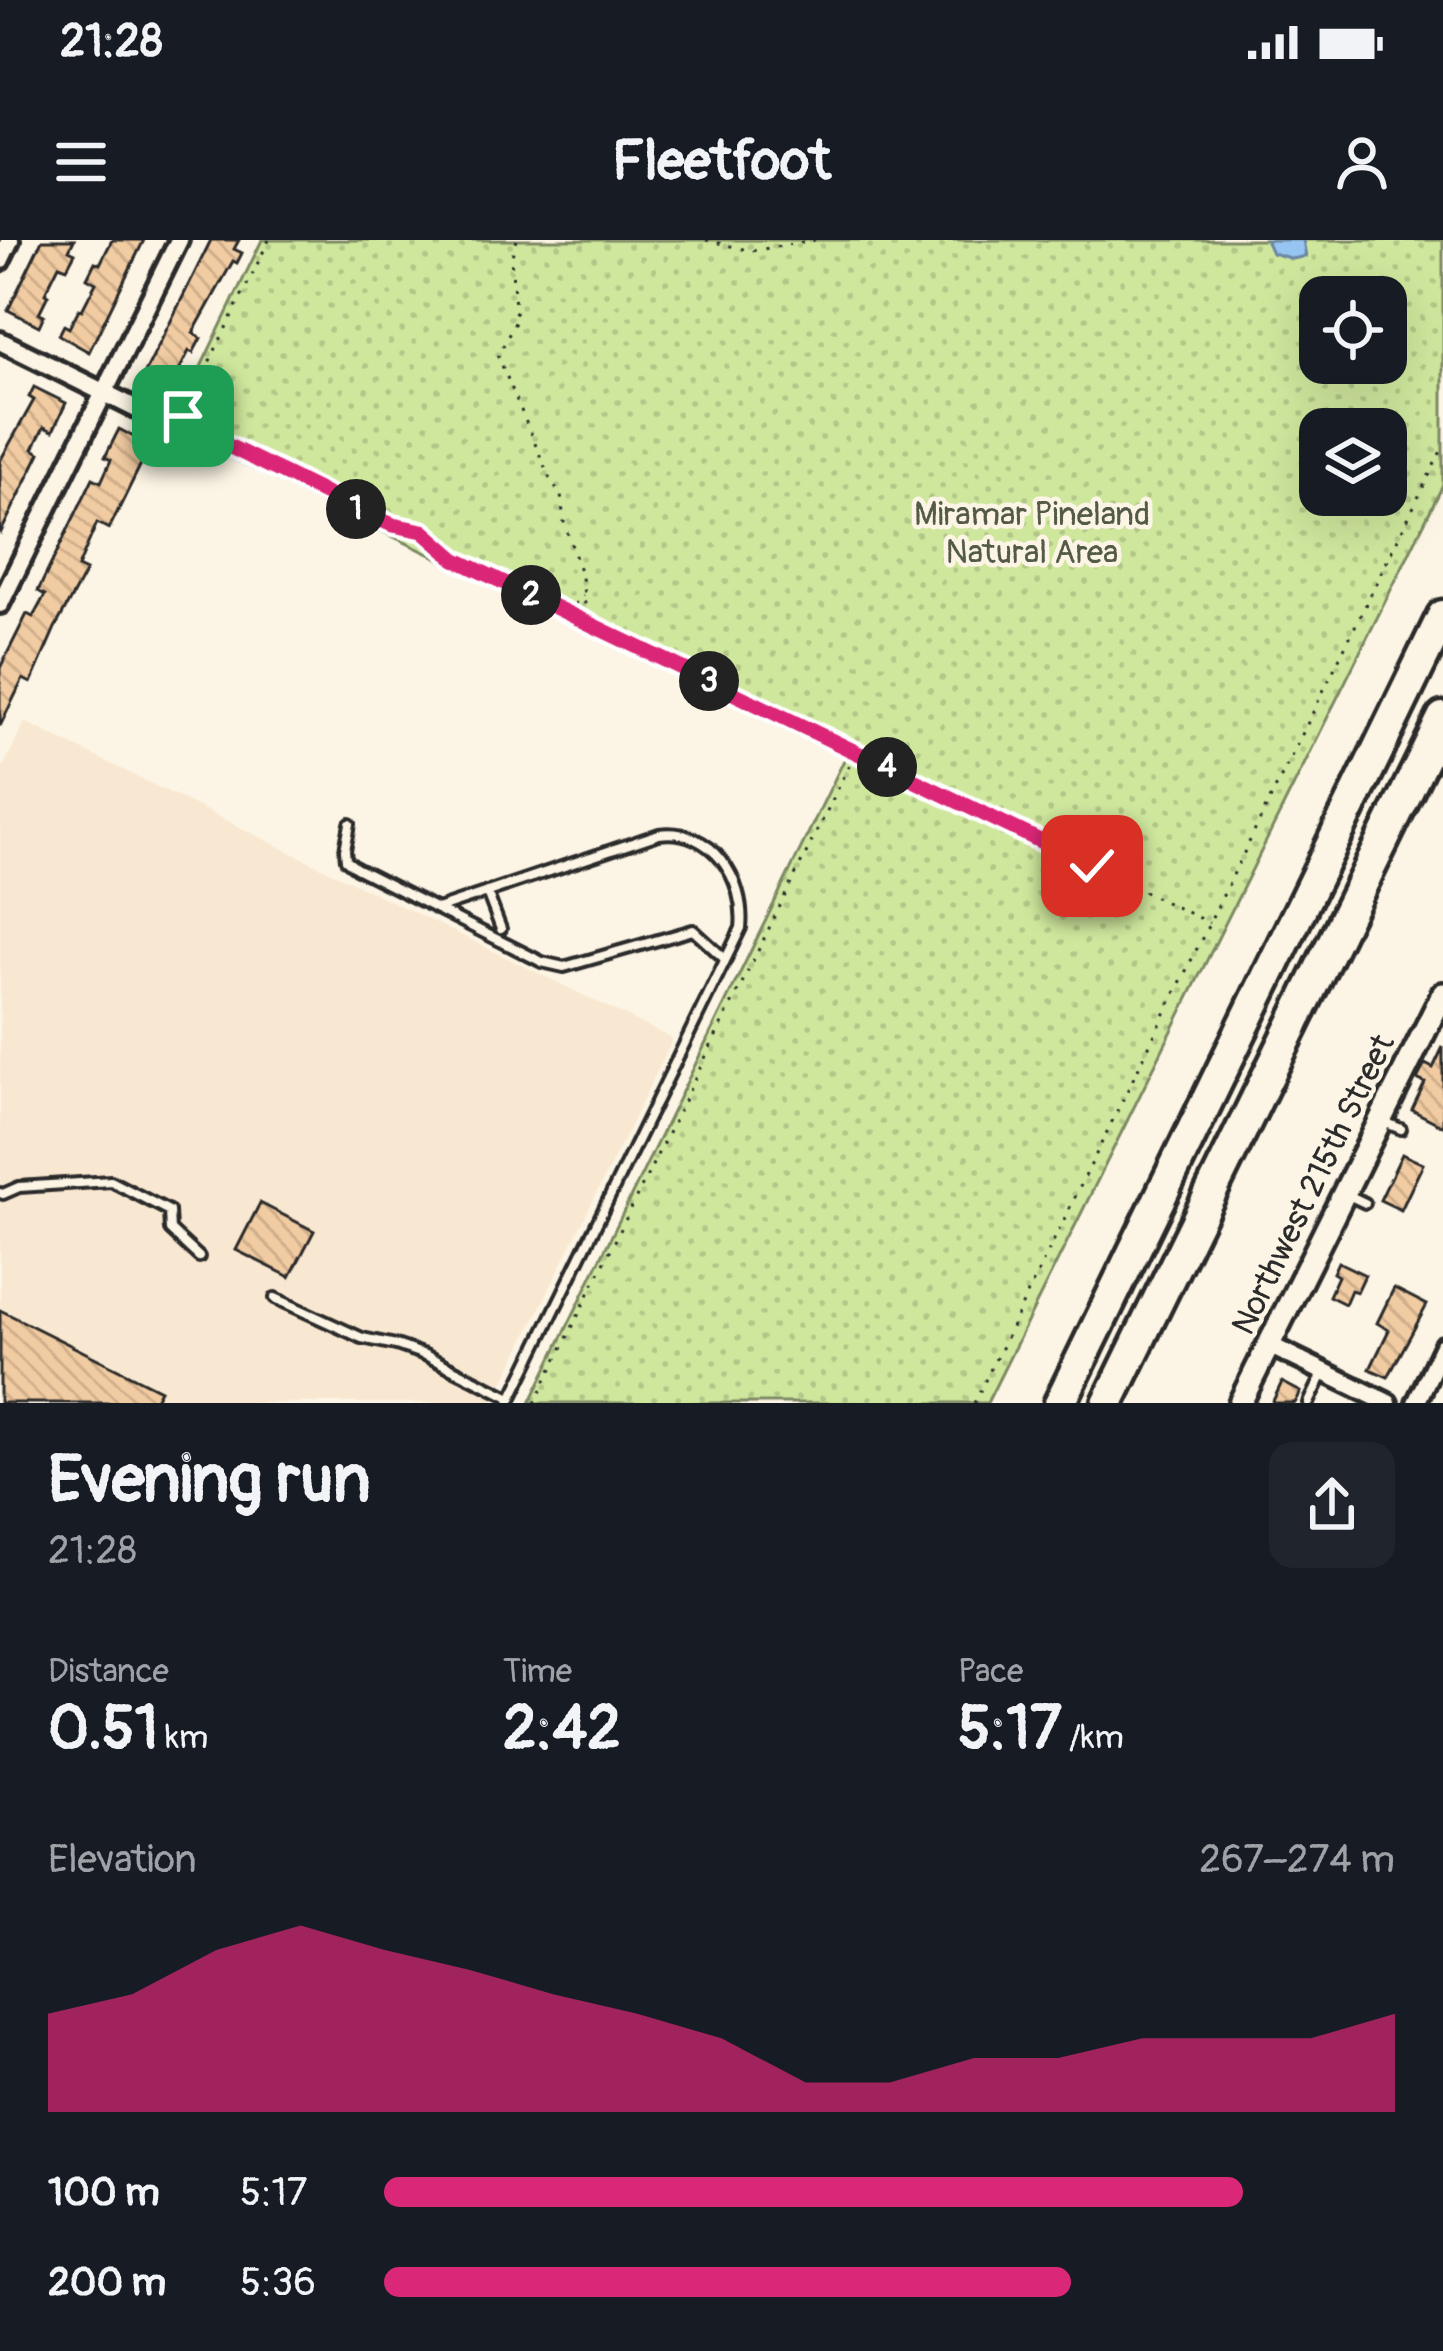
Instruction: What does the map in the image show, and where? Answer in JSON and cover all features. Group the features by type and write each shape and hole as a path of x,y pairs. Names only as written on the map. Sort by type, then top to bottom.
{"highway":[{"path":"1060,1403 1443,616"},
{"path":"1108,1403 1440,727"}],"street":[{"path":"0,261 10,240"},
{"path":"0,604 179,240"},
{"path":"0,340 167,424"},
{"name":"Northwest 215th Street","path":"1240,1403 1355,1198 1391,1125 1443,994"},
{"path":"1269,1346 1388,1403"},
{"path":"1416,1403 1433,1379 1443,1346"}],"lane":[{"path":"350,824 346,860 542,962 564,968 693,930 725,959"},
{"path":"274,1298 362,1338 425,1355 510,1400 741,928 743,909 733,877 717,852 691,835 675,832 437,909"},
{"path":"487,892 501,929"},
{"path":"0,1193 19,1186 111,1181 169,1211 170,1230 199,1257"},
{"path":"1309,1403 1324,1372"}],"path":[{"path":"269,240 183,416 190,427 369,515 423,531 455,559 1210,923"},
{"path":"518,240 511,258 516,320 498,356 561,495 583,595 596,627"},
{"path":"706,240 751,250 818,240"},
{"path":"974,1403 1443,447"},
{"path":"562,610 583,595"},
{"path":"535,1403 856,752"}],"shaded area":[{"path":"25,722 673,1039 493,1403 0,1403 0,773"}],"green space":[{"name":"Miramar Pineland Natural Area","path":"262,240 1443,240 1443,485 987,1403 530,1403 846,756 171,429"}],"water":[{"path":"1266,240 1303,240 1306,256 1293,259 1272,253"}],"building":[{"path":"42,240 74,240 69,250 75,253 67,268 59,265 45,293 39,326 8,310"},
{"path":"112,240 144,240 89,352 59,335 82,310 96,283 87,278"},
{"path":"211,240 239,240 234,249 242,253 193,333 201,338 175,379 180,382 175,391 144,375"},
{"path":"34,387 66,403 53,431 44,427 33,449 40,453 0,534 0,461 34,400 29,397"},
{"path":"119,429 143,442 137,455 144,458 109,529 97,523 78,567 86,571 31,683 23,679 0,726 0,668 27,614 33,617 45,595 38,591 93,478 101,482 111,460 105,457"},
{"path":"1443,1047 1443,1126 1412,1110 1425,1083 1417,1079 1425,1064 1433,1068"},
{"path":"1402,1154 1423,1164 1401,1210 1380,1200"},
{"path":"260,1203 314,1231 290,1277 236,1250"},
{"path":"1338,1262 1365,1275 1345,1304 1329,1296"},
{"path":"1394,1288 1427,1305 1388,1377 1370,1369 1389,1330 1377,1323"},
{"path":"0,1310 160,1390 153,1403 0,1403"},
{"path":"1282,1382 1301,1392 1295,1403 1272,1403"}],"route":[{"path":"183,416 190,427 369,515 423,531 455,559 1092,866"}]}
